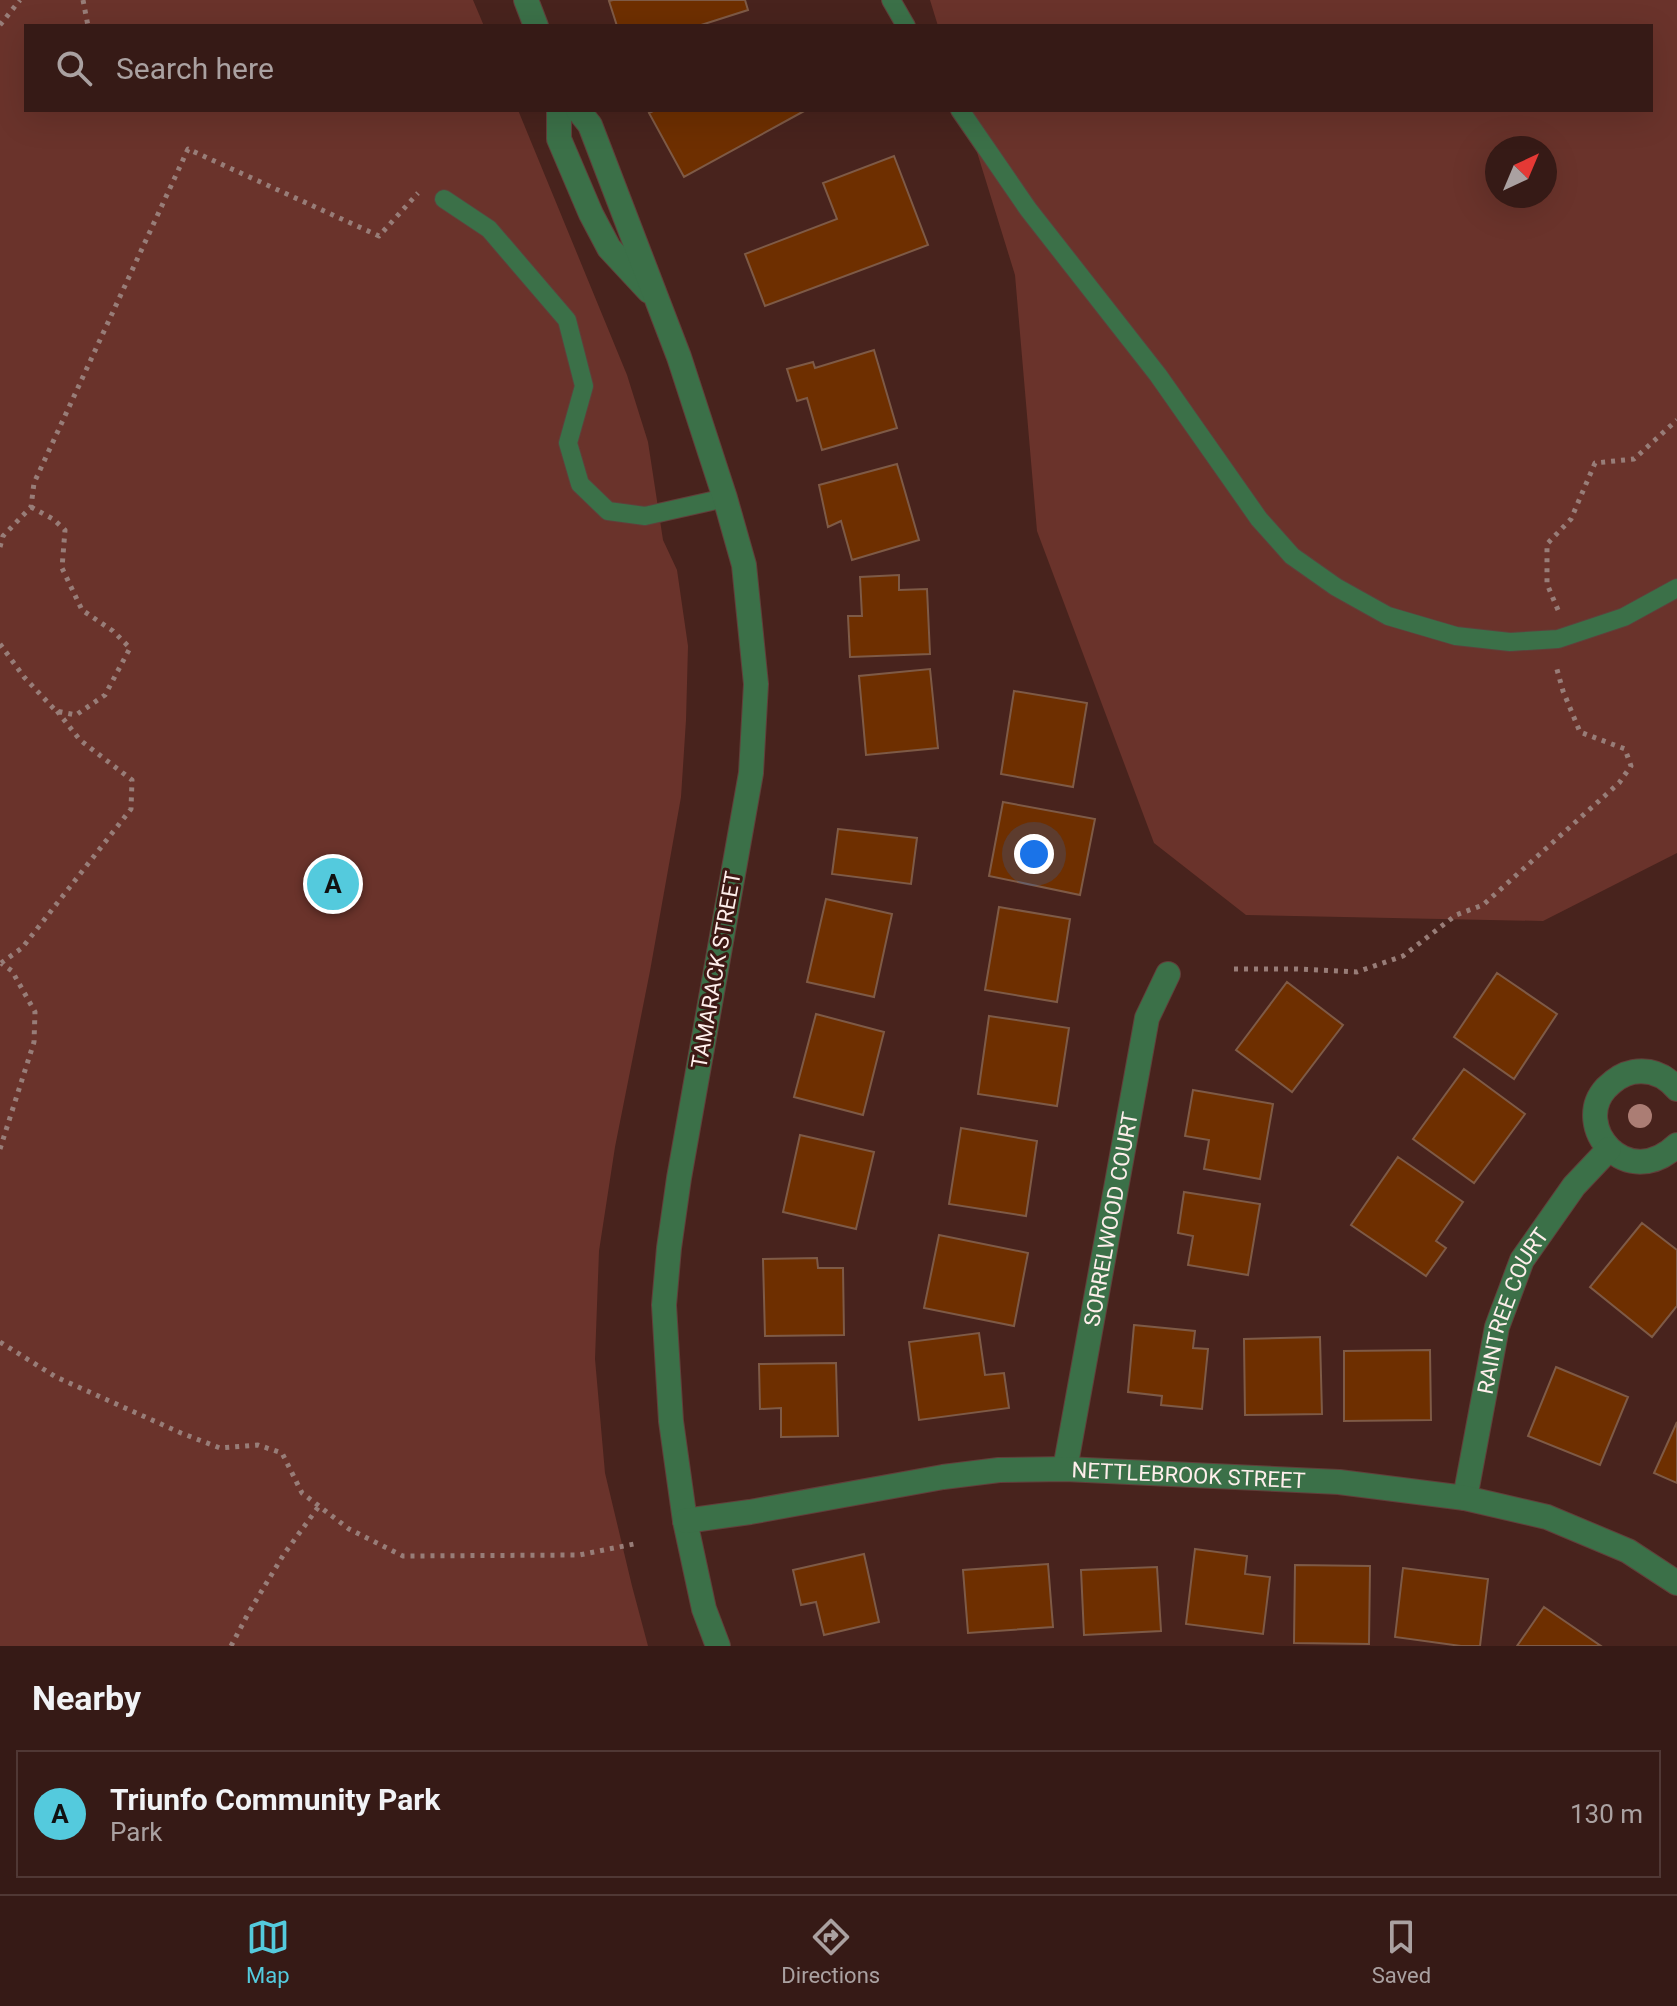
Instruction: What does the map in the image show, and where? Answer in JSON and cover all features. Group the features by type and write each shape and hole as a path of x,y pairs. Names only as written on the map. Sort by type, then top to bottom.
{"street":[{"path":"526,0 535,24"},
{"name":"TAMARACK STREET","path":"559,112 559,139 591,214 609,248 659,302"},
{"name":"TAMARACK STREET","path":"580,112 590,125 659,302 725,498 744,565 756,684 751,773 679,1178 664,1305 671,1421 685,1521 704,1609 718,1646"},
{"name":"SORRELWOOD COURT","path":"1065,1469 1147,1018 1168,974"},
{"path":"1677,1089 1656,1073 1627,1073 1613,1081 1603,1092 1597,1106 1596,1122 1600,1136 1609,1149 1621,1158 1651,1162 1665,1156 1677,1145"},
{"name":"RAINTREE COURT","path":"1465,1498 1497,1327 1522,1260 1574,1186 1609,1149"},
{"name":"NETTLEBROOK STREET","path":"685,1521 999,1470 1065,1469 1339,1482 1465,1498 1547,1517 1628,1551 1677,1583"}],"lane":[{"path":"891,0 905,24"},
{"path":"961,112 1028,209 1158,375 1259,519 1292,556 1336,587 1388,616 1456,636 1510,642 1558,639 1624,617 1677,588"},
{"path":"444,199 489,229 567,320 584,386 568,443 580,484 608,511 645,516 725,498"}],"path":[{"path":"0,25 20,0"},
{"path":"83,0 88,24"},
{"path":"0,547 3,536 31,507 34,483 188,149 379,236 422,189"},
{"path":"1234,969 1357,972 1403,956 1456,915 1483,905 1619,783 1631,766 1625,749 1580,732 1563,691 1554,658 1561,618 1547,584 1547,544 1571,519 1595,463 1634,459 1677,420"},
{"path":"31,507 65,530 62,568 82,610 113,631 130,648 105,695 76,715 56,711"},
{"path":"0,644 24,677 80,740 132,780 131,809 22,948 1,962 12,971 35,1012 34,1042 0,1149"},
{"path":"0,1342 56,1377 181,1433 220,1448 258,1445 282,1453 302,1493 349,1529 403,1556 579,1555 634,1544"},
{"path":"231,1646 284,1554 319,1506"}],"shaded area":[{"path":"0,0 473,0 483,24 24,24 24,112 519,112 627,375 648,442 663,540 677,570 688,646 681,797 615,1147 599,1251 595,1359 605,1473 648,1646 0,1646"},
{"path":"930,0 1677,0 1677,853 1543,921 1246,915 1154,843 1037,531 1015,275 965,112 1653,112 1653,24 937,24"}],"building":[{"path":"745,0 748,10 704,24 616,24 609,1"},
{"path":"651,112 802,112 684,177"},
{"path":"894,156 928,245 765,306 745,254 837,219 823,183"},
{"path":"874,350 897,428 822,450 807,398 797,401 787,369 813,362 815,368"},
{"path":"897,464 919,540 852,560 841,521 828,527 819,485"},
{"path":"899,575 899,590 927,589 930,654 850,657 848,616 862,616 860,577"},
{"path":"930,669 938,748 866,755 859,676"},
{"path":"1014,691 1087,703 1073,787 1001,774"},
{"path":"1003,802 1095,819 1080,895 989,876"},
{"path":"838,829 917,838 911,884 832,874"},
{"path":"826,899 892,914 874,997 807,982"},
{"path":"999,907 1070,919 1057,1002 985,990"},
{"path":"1497,973 1557,1014 1514,1079 1454,1037"},
{"path":"1287,982 1343,1025 1292,1092 1236,1050"},
{"path":"816,1014 884,1032 863,1115 794,1097"},
{"path":"989,1016 1069,1028 1057,1106 978,1094"},
{"path":"1464,1069 1525,1114 1474,1183 1413,1139"},
{"path":"1193,1090 1273,1104 1260,1179 1204,1169 1209,1140 1185,1136"},
{"path":"961,1128 1037,1141 1026,1216 949,1204"},
{"path":"800,1135 874,1152 856,1229 783,1212"},
{"path":"1398,1157 1463,1202 1436,1241 1446,1248 1426,1276 1351,1225"},
{"path":"1184,1192 1260,1204 1248,1275 1188,1265 1193,1236 1178,1233"},
{"path":"1642,1223 1677,1250 1677,1306 1652,1337 1590,1287"},
{"path":"939,1235 1028,1253 1014,1326 924,1308"},
{"path":"817,1258 818,1268 843,1268 844,1335 765,1336 763,1259"},
{"path":"1134,1325 1195,1331 1193,1348 1208,1349 1202,1409 1161,1405 1162,1396 1128,1392"},
{"path":"979,1333 985,1375 1004,1373 1009,1408 919,1420 909,1342"},
{"path":"1320,1337 1322,1414 1245,1415 1244,1339"},
{"path":"1430,1350 1431,1420 1344,1421 1344,1351"},
{"path":"836,1363 838,1436 781,1437 781,1408 760,1409 759,1364"},
{"path":"1556,1367 1628,1397 1600,1465 1528,1436"},
{"path":"1677,1422 1677,1483 1654,1473"},
{"path":"1195,1549 1247,1556 1245,1574 1270,1577 1263,1634 1186,1624"},
{"path":"864,1554 879,1622 824,1635 816,1602 801,1605 793,1570"},
{"path":"1048,1564 1053,1627 968,1633 963,1570"},
{"path":"1295,1565 1370,1566 1369,1644 1294,1643"},
{"path":"1157,1567 1161,1631 1084,1635 1081,1570"},
{"path":"1403,1568 1488,1579 1480,1646 1395,1637"},
{"path":"1544,1607 1601,1646 1517,1646"}],"place":[{"name":"Triunfo Community Park","path":"333,884"}]}
